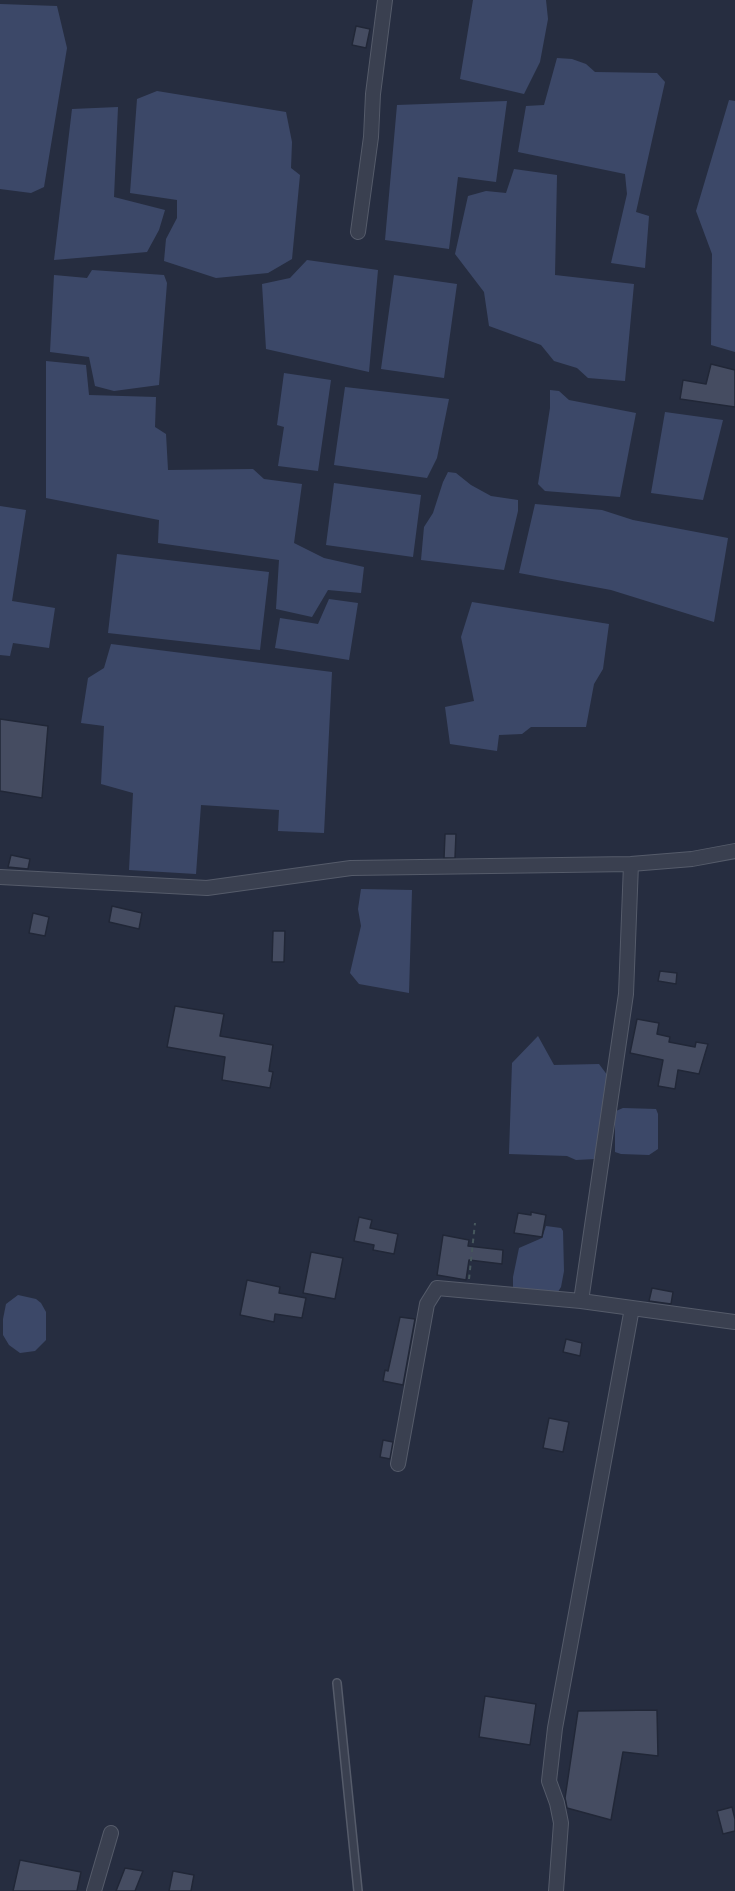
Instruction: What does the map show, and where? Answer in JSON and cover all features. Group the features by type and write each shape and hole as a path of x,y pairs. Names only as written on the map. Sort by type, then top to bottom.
{"street":[{"path":"358,232 385,0"},
{"path":"0,877 153,883 207,888 351,868 631,864 692,859 735,850"},
{"path":"581,1301 626,994 631,864"},
{"path":"398,1464 427,1304 437,1288 581,1301 735,1322"},
{"path":"556,1891 561,1823 549,1781 555,1728 632,1308"},
{"path":"94,1891 111,1833"}],"lane":[{"path":"337,1683 358,1891"}],"path":[{"path":"468,1290 475,1223"}],"water":[{"path":"473,0 546,0 548,19 540,62 524,94 460,79"},
{"path":"0,4 57,6 67,48 44,187 31,193 0,189"},
{"path":"557,58 572,59 586,64 595,72 657,73 665,82 636,212 649,216 645,268 611,263 627,194 625,174 518,152 526,106 544,105"},
{"path":"157,91 286,112 292,142 291,168 300,175 292,259 268,273 216,278 164,261 166,239 177,218 177,200 130,193 137,99"},
{"path":"729,100 735,101 735,352 711,345 712,254 696,211"},
{"path":"507,101 496,182 458,177 449,249 385,240 397,105"},
{"path":"118,107 114,197 165,210 159,230 147,252 54,260 72,109"},
{"path":"514,169 557,175 555,275 634,284 625,381 588,378 577,368 554,361 541,345 489,326 484,292 455,254 468,196 486,191 506,193"},
{"path":"307,260 378,270 369,372 266,349 262,284 290,278"},
{"path":"92,270 164,275 167,283 159,385 114,391 95,386 89,357 50,352 54,275 87,278"},
{"path":"394,275 457,284 444,378 381,369"},
{"path":"46,361 86,365 89,395 156,397 155,427 166,434 168,470 253,469 264,479 302,484 294,543 324,558 364,567 361,593 328,590 312,617 276,609 279,560 158,543 159,520 46,498"},
{"path":"284,373 331,380 318,471 278,466 284,427 277,425"},
{"path":"345,387 449,399 437,458 427,478 334,465"},
{"path":"550,390 559,391 569,400 636,413 620,497 545,491 538,484 550,408"},
{"path":"665,412 723,420 703,500 651,493"},
{"path":"448,472 456,473 491,496 518,500 518,511 504,570 421,560 424,527 433,513"},
{"path":"334,483 421,495 413,557 326,545"},
{"path":"535,504 602,510 633,520 728,538 714,622 611,590 519,573"},
{"path":"0,506 26,510 12,601 55,608 49,648 13,643 10,656 0,655"},
{"path":"117,554 269,572 260,650 108,633"},
{"path":"329,599 358,603 349,660 275,648 280,618 318,624"},
{"path":"472,602 609,624 603,669 594,684 586,727 531,727 522,734 499,735 497,751 450,744 445,707 474,701 461,637"},
{"path":"111,644 332,672 324,833 278,831 279,810 201,805 196,874 129,870 133,793 101,784 104,726 81,723 88,678 104,668"},
{"path":"361,889 412,890 409,993 359,984 350,973 361,926 358,909"},
{"path":"538,1036 554,1065 599,1064 608,1076 595,1159 576,1160 567,1156 509,1154 512,1063"},
{"path":"623,1108 656,1109 658,1149 649,1155 615,1152 615,1116 616,1111"},
{"path":"546,1226 561,1228 563,1231 564,1271 561,1287 556,1295 513,1290 513,1277 519,1248 542,1238"},
{"path":"18,1295 36,1299 46,1312 46,1340 35,1351 20,1353 9,1345 3,1335 6,1304"}],"building":[{"path":"356,26 370,29 366,48 352,45"},
{"path":"711,364 735,370 735,407 680,399 683,380 706,384"},
{"path":"0,719 48,726 42,798 0,791"},
{"path":"445,834 456,834 455,858 444,858"},
{"path":"11,855 30,859 28,869 8,867"},
{"path":"112,906 142,913 139,929 109,922"},
{"path":"33,913 49,917 45,936 29,933"},
{"path":"273,931 285,931 284,962 272,962"},
{"path":"660,971 677,973 676,984 658,981"},
{"path":"175,1006 224,1014 220,1036 273,1045 269,1071 273,1072 270,1088 222,1080 225,1057 167,1047"},
{"path":"637,1019 659,1023 657,1034 670,1037 669,1042 695,1047 696,1042 708,1044 699,1074 678,1070 675,1089 658,1086 663,1060 630,1053"},
{"path":"531,1212 546,1215 542,1237 514,1233 518,1213 531,1215"},
{"path":"359,1217 372,1220 370,1228 398,1234 394,1254 373,1250 374,1245 354,1241"},
{"path":"443,1235 469,1240 468,1246 503,1250 502,1264 469,1260 466,1280 437,1275"},
{"path":"311,1252 343,1258 335,1299 303,1293"},
{"path":"247,1280 280,1287 279,1293 306,1298 302,1318 275,1314 274,1322 240,1315"},
{"path":"652,1288 673,1292 671,1304 649,1301"},
{"path":"400,1317 415,1319 403,1385 383,1381 385,1370 388,1371"},
{"path":"566,1339 582,1343 580,1356 563,1352"},
{"path":"549,1418 569,1422 563,1452 543,1448"},
{"path":"383,1440 393,1442 390,1459 380,1457"},
{"path":"485,1696 536,1704 530,1745 479,1737"},
{"path":"657,1710 658,1756 623,1752 611,1820 567,1808 565,1798 578,1711"},
{"path":"732,1807 735,1831 723,1834 717,1811"},
{"path":"20,1860 81,1872 77,1891 13,1891"},
{"path":"125,1868 143,1871 135,1891 116,1891"},
{"path":"173,1871 194,1875 191,1891 169,1891"}]}
